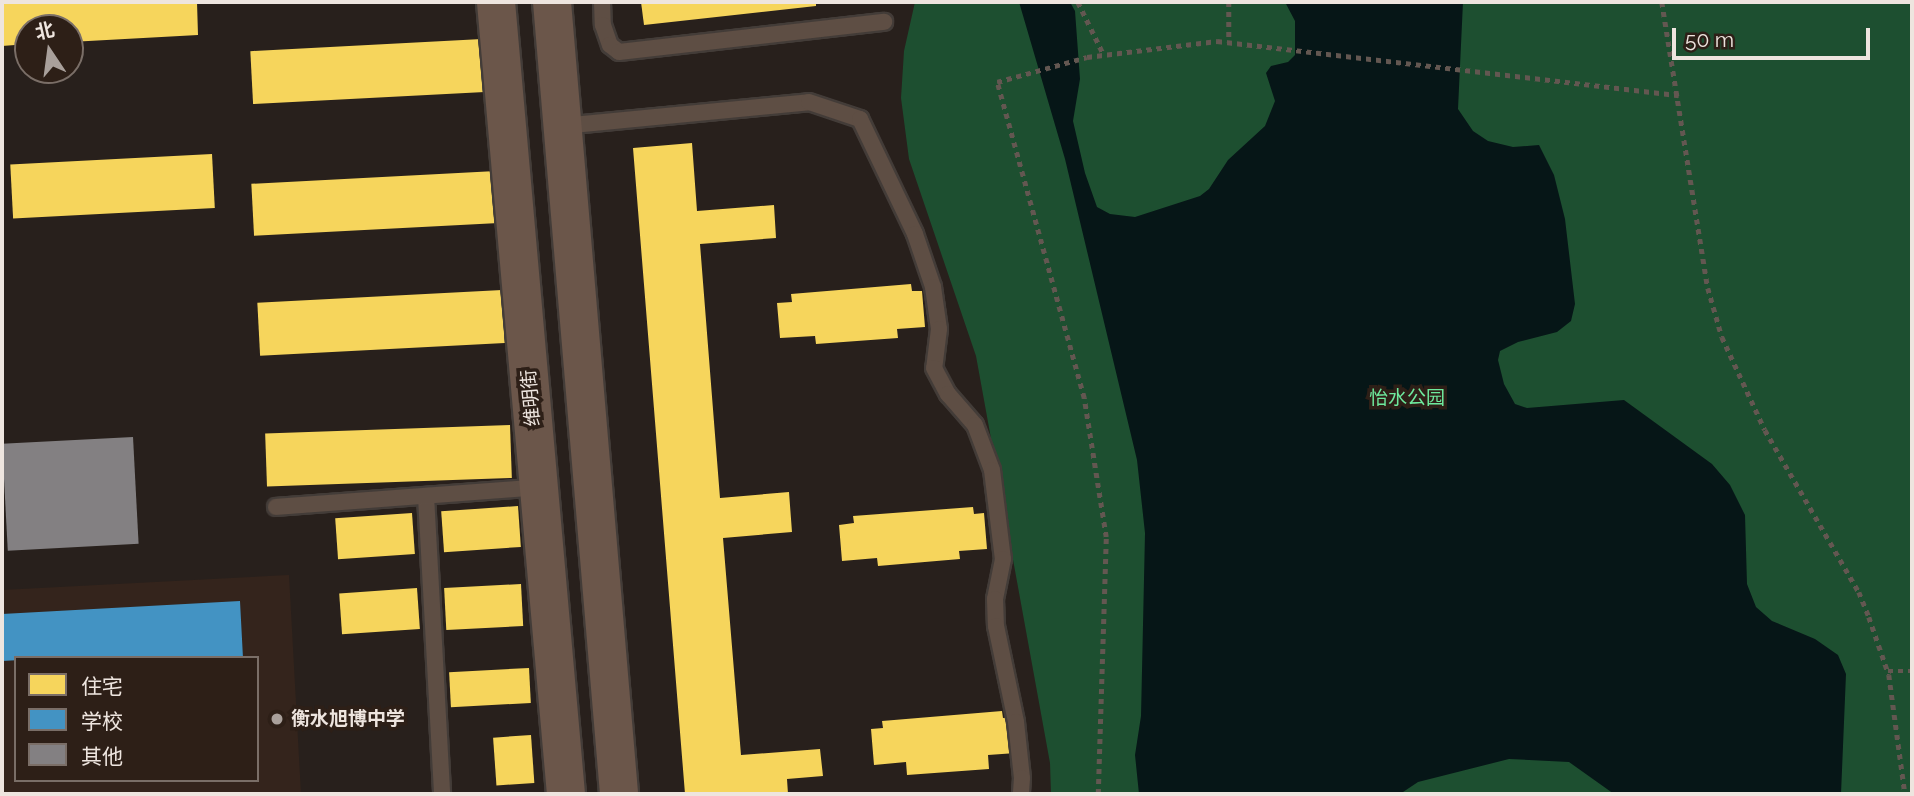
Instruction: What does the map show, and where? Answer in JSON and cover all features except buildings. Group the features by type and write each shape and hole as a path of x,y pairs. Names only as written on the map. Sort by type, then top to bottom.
{"street":[{"name":"维明街","path":"496,2 566,794"},
{"path":"552,2 619,794"}],"lane":[{"path":"602,2 603,25 610,46 619,52 884,22"},
{"path":"562,126 809,102 860,119 915,234 933,287 939,329 933,368 948,394 975,425 992,470 1003,559 995,600 996,626 1016,722 1022,778 1021,794"},
{"path":"276,507 539,487"},
{"path":"426,496 442,794"}],"path":[{"path":"1078,2 1104,55"},
{"path":"1229,2 1229,42"},
{"path":"1662,2 1709,288 1722,337 1765,430 1859,592 1888,671 1906,794"},
{"path":"1098,794 1106,537 1084,398 997,82 1087,57 1161,46 1237,42 1679,95"},
{"path":"1888,671 1912,671"}],"shaded area":[{"path":"1019,2 1070,2 1075,11 1080,79 1073,121 1085,173 1097,207 1110,214 1135,217 1200,196 1209,189 1228,160 1265,126 1275,101 1266,73 1271,66 1288,62 1295,55 1295,21 1285,2 1463,2 1458,109 1473,131 1488,141 1513,147 1539,145 1554,175 1565,219 1575,304 1571,321 1557,332 1518,342 1500,351 1498,360 1504,384 1515,404 1527,408 1624,400 1712,464 1730,485 1745,515 1747,584 1756,607 1772,621 1815,639 1838,655 1846,674 1841,794 1614,794 1569,762 1509,759 1418,782 1400,794 1139,794 1135,755 1141,716 1145,533 1137,460 1065,159"},
{"name":"衡水旭博中学","path":"289,575 301,794 2,794 2,590"}],"green space":[{"name":"怡水公园","path":"915,2 1912,2 1912,794 1051,794 1050,763 976,356 909,159 901,98 904,51"}],"place":[{"name":"衡水旭博中学","path":"277,719"}]}
